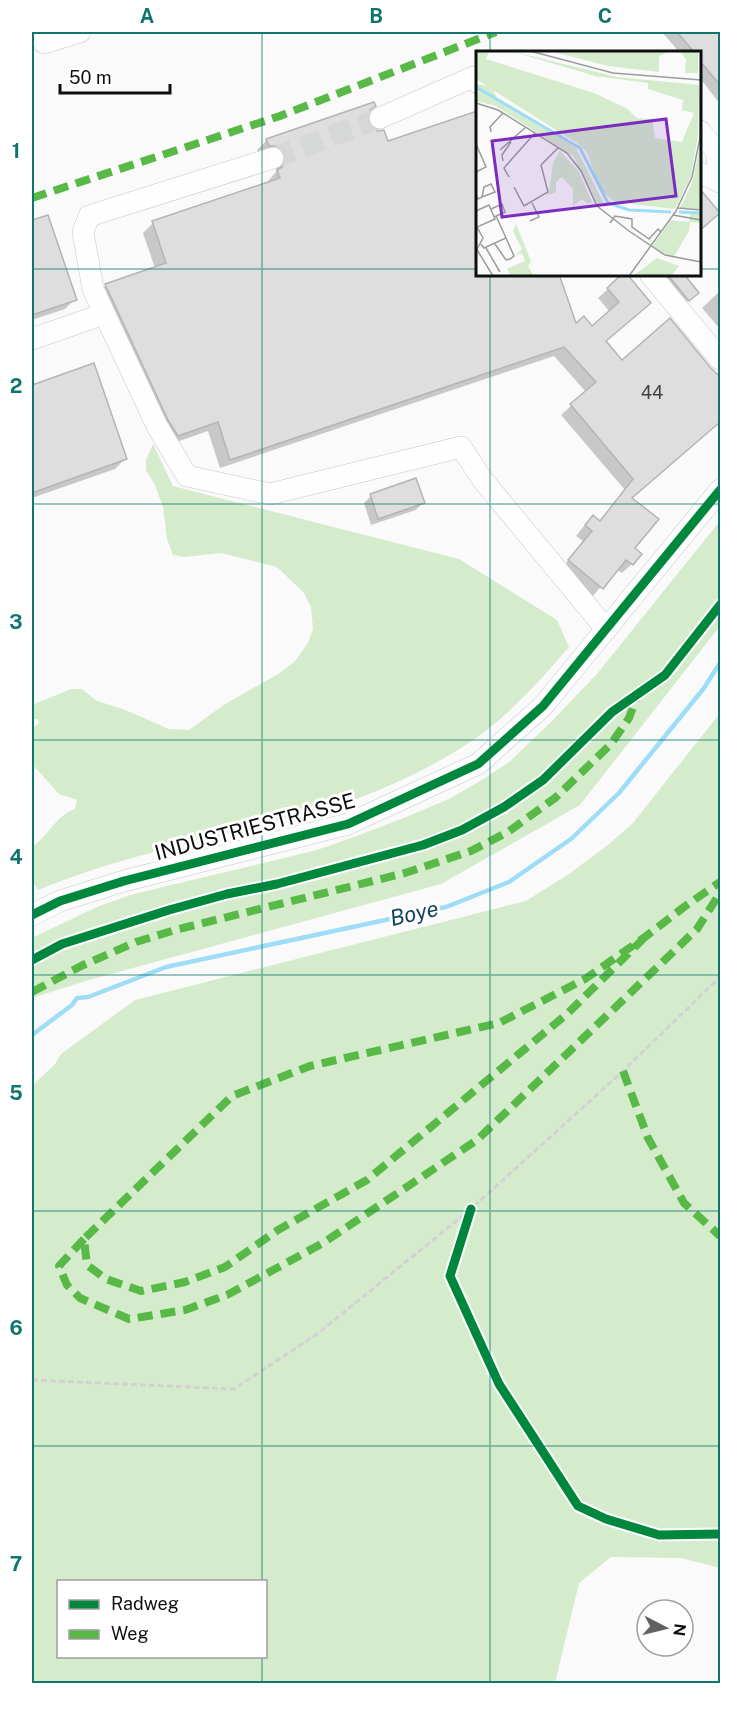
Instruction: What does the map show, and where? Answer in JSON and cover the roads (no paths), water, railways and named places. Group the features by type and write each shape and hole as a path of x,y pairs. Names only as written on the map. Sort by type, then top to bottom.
{"street":[{"path":"41,32 44,43 80,32"},
{"path":"380,118 473,77 476,82"},
{"path":"701,133 716,151 720,182"},
{"path":"273,158 89,216 83,232 93,289 157,426 187,476 270,495 461,447 482,479 606,629"},
{"path":"701,174 720,182"},
{"path":"652,276 720,358"},
{"path":"32,339 104,314"},
{"name":"INDUSTRIESTRASSE","path":"32,915 60,901 124,881 348,824 478,764 543,706 720,490"}],"waterway":[{"name":"Boye","path":"32,1035 72,1005 77,998 88,997 166,967 446,907 509,882 571,839 619,793 704,688 720,663"}],"tunnel":[{"path":"273,158 380,118"}]}
